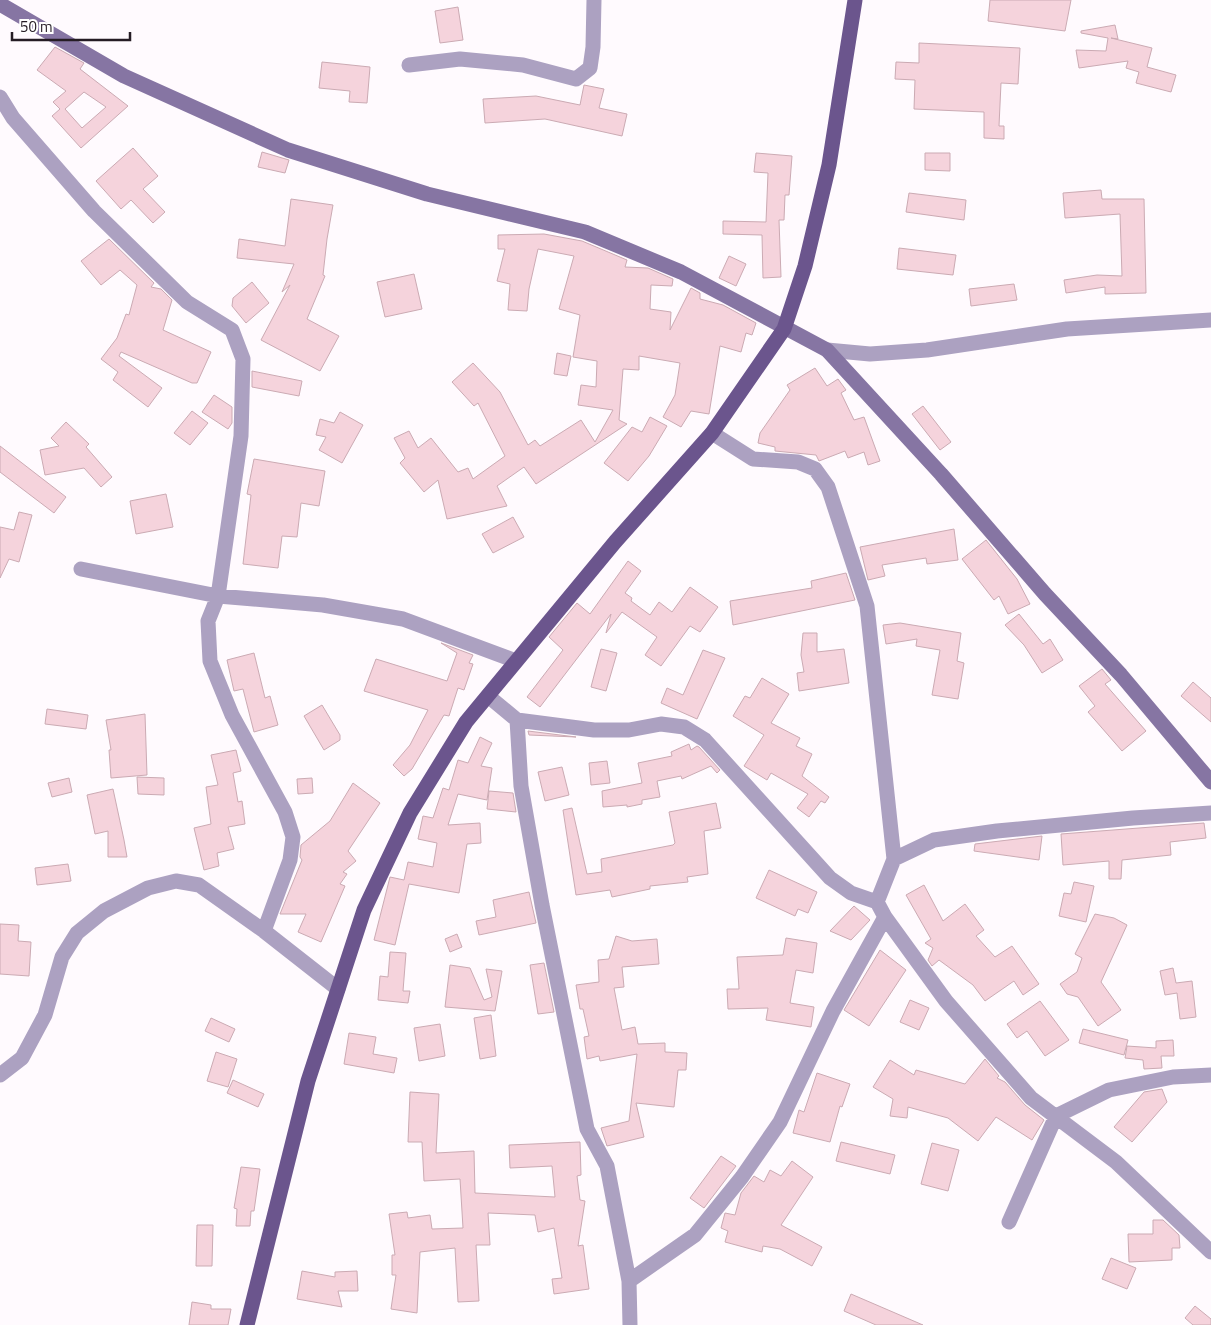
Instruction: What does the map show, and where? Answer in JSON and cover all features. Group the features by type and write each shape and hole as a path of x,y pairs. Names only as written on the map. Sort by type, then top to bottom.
{"main road":[{"path":"247,1325 308,1081 364,910 410,812 466,722 615,542 712,433 784,329 805,266 830,166 855,0"}],"street":[{"path":"409,65 460,59 523,65 576,78 590,68 594,47 594,0"},
{"path":"0,4 124,76 288,150 427,194 585,232 681,272 784,329 827,350 870,354 927,350 1067,330 1211,320"},
{"path":"0,97 13,118 94,211 187,302 232,330 243,360 241,436 218,596 208,622 210,661 232,715 284,812 293,837 290,860 264,931"},
{"path":"827,350 941,474 1045,594 1121,675 1211,782"},
{"path":"712,433 753,459 798,462 816,469 828,487 866,606 894,859 878,902 885,917 946,1001 1031,1098 1116,1162 1211,1252"},
{"path":"80,569 218,596 323,605 403,620 516,661"},
{"path":"488,696 518,720 594,730 629,730 661,724 684,727 705,740 830,878 851,893 878,902"},
{"path":"518,720 521,786 542,904 587,1129 607,1166 629,1281 630,1325"},
{"path":"894,859 934,840 997,831 1133,818 1211,813"},
{"path":"0,1075 22,1058 45,1015 62,957 77,933 104,911 148,888 176,881 199,885 264,931 338,989"},
{"path":"629,1281 695,1235 764,1145 780,1122 833,1011 885,917"},
{"path":"1008,1222 1056,1116 1109,1090 1173,1077 1211,1075"}],"building":[{"path":"990,0 1071,0 1065,31 988,21"},
{"path":"458,7 463,40 440,43 435,11"},
{"path":"1115,25 1118,39 1111,38 1152,48 1147,67 1176,75 1171,92 1136,83 1139,72 1126,68 1128,61 1079,68 1076,50 1106,51 1108,38 1081,33 1081,31"},
{"path":"919,43 1020,48 1018,84 1001,83 999,126 1004,126 1004,139 984,138 984,112 914,109 915,80 895,79 896,62 919,63"},
{"path":"55,47 84,63 80,69 128,106 81,148 52,116 60,109 53,102 66,91 37,70","holes":["84,92 106,107 82,128 65,109"]},
{"path":"322,62 370,67 367,103 349,102 350,91 319,88"},
{"path":"584,85 604,89 599,108 627,114 622,136 545,119 485,123 483,99 536,96 580,105"},
{"path":"133,148 158,176 143,189 165,212 153,223 131,200 121,209 96,181"},
{"path":"262,152 289,160 285,173 258,167"},
{"path":"756,153 792,156 789,195 785,195 784,220 779,220 781,277 763,278 762,235 723,234 723,221 766,222 768,173 754,172"},
{"path":"925,153 950,153 950,171 925,170"},
{"path":"1101,190 1102,199 1144,199 1146,293 1105,294 1105,287 1066,293 1064,280 1097,275 1122,276 1120,214 1065,218 1063,193"},
{"path":"909,193 966,200 964,220 906,212"},
{"path":"291,199 333,205 327,239 323,275 325,276 307,319 339,336 320,371 261,340 290,285 282,292 294,264 237,258 239,239 285,246"},
{"path":"544,234 582,241 627,260 625,267 648,268 673,279 672,286 651,285 650,309 671,312 670,330 691,288 700,293 700,299 723,305 756,323 752,335 746,333 741,352 720,346 709,414 691,411 681,427 663,417 675,395 680,363 639,356 639,370 623,369 619,420 627,424 536,484 524,467 497,486 507,506 447,519 438,480 424,492 400,463 405,458 394,438 409,431 418,448 431,438 458,472 468,468 473,479 505,456 478,403 474,406 452,382 473,363 500,392 528,445 535,440 540,446 581,420 595,442 613,410 578,405 581,385 596,387 597,361 573,357 580,315 559,309 574,256 538,249 529,289 527,311 508,310 510,284 497,281 505,249 498,249 498,235"},
{"path":"109,239 154,283 151,287 161,289 172,300 163,330 211,352 197,383 192,383 121,352 119,356 162,388 148,407 113,380 118,372 101,359 117,338 126,314 129,315 137,285 120,270 101,285 81,261"},
{"path":"899,248 956,255 953,275 897,269"},
{"path":"729,256 746,264 736,286 719,278"},
{"path":"414,274 422,309 385,317 377,282"},
{"path":"252,282 269,303 246,323 232,306 233,298"},
{"path":"1014,284 1017,300 971,306 969,289"},
{"path":"557,353 571,356 567,376 554,374"},
{"path":"815,368 827,386 838,379 846,390 841,393 854,420 864,417 880,461 868,465 864,452 848,458 845,451 819,461 816,455 775,451 775,447 758,443 760,433 790,390 787,385"},
{"path":"252,371 302,381 299,396 252,387"},
{"path":"214,395 232,407 232,423 228,429 202,412"},
{"path":"923,406 951,442 940,450 912,414"},
{"path":"192,411 208,423 190,445 174,433"},
{"path":"340,412 363,425 342,463 319,450 326,437 316,435 320,419 334,423"},
{"path":"650,417 667,426 649,456 628,481 604,463 632,427 642,432"},
{"path":"66,422 89,444 86,447 112,477 101,487 84,468 45,475 40,450 59,446 51,438"},
{"path":"0,446 66,497 54,513 0,472"},
{"path":"254,459 325,471 319,506 301,503 297,537 282,536 278,568 243,564 251,495 247,494"},
{"path":"166,494 173,527 136,534 130,501"},
{"path":"19,512 32,515 19,562 9,559 0,578 0,527 14,530"},
{"path":"513,517 524,537 493,553 482,534"},
{"path":"954,529 958,560 927,564 926,558 882,565 885,576 868,580 860,547"},
{"path":"986,540 1017,579 1030,604 1008,614 999,596 994,600 962,559"},
{"path":"628,561 641,571 625,593 632,598 631,601 650,615 659,602 672,612 690,587 718,607 700,632 690,626 661,666 645,655 657,637 622,612 606,633 611,614 540,707 527,697 563,650 549,637 577,603 590,614"},
{"path":"846,573 855,600 733,625 730,601 812,588 811,581"},
{"path":"1019,614 1043,644 1050,639 1063,660 1042,673 1024,645 1005,625"},
{"path":"900,623 961,633 957,661 964,663 958,699 932,695 940,650 916,646 917,639 886,644 883,625"},
{"path":"803,633 817,633 817,652 844,649 849,683 799,691 797,673 804,672 801,655"},
{"path":"441,643 473,655 469,663 473,664 464,690 458,688 449,716 444,715 412,769 404,776 393,765 410,745 428,710 364,691 376,659 447,681 457,653"},
{"path":"601,649 617,653 606,691 591,687"},
{"path":"703,650 725,658 697,719 661,703 667,688 683,695"},
{"path":"254,653 265,698 270,696 278,725 254,732 243,689 234,691 227,660"},
{"path":"1102,669 1111,680 1105,684 1146,731 1122,751 1088,712 1095,706 1079,686"},
{"path":"762,678 789,694 771,723 800,738 796,746 812,754 802,776 829,797 825,803 821,801 809,817 797,808 808,794 771,773 767,780 744,766 764,735 733,716 745,696 750,698"},
{"path":"1193,682 1211,698 1211,722 1181,696"},
{"path":"322,705 340,735 340,740 324,750 304,716"},
{"path":"47,709 88,715 86,729 45,724"},
{"path":"145,714 147,775 111,778 109,750 111,750 106,720"},
{"path":"528,731 576,737 529,735"},
{"path":"480,737 492,743 481,766 492,768 487,800 458,794 448,825 480,823 481,843 467,844 459,893 409,884 395,945 374,940 390,877 404,880 408,862 433,867 437,843 418,839 423,816 433,818 443,788 449,790 458,760 468,763"},
{"path":"689,744 691,750 697,746 699,747 720,770 717,773 711,766 682,779 681,776 657,781 660,797 642,800 642,804 627,807 627,805 603,807 602,791 642,783 638,763 672,756 671,752"},
{"path":"236,750 241,771 233,773 238,802 242,801 245,824 228,827 234,849 217,853 219,866 204,870 194,828 211,824 206,787 218,785 211,755"},
{"path":"607,761 610,783 591,785 589,763"},
{"path":"562,767 569,795 545,801 538,772"},
{"path":"137,777 164,778 164,795 138,794"},
{"path":"69,778 72,792 52,797 48,783"},
{"path":"312,778 313,793 298,794 297,779"},
{"path":"353,783 380,803 348,851 356,861 343,872 347,874 340,884 345,886 321,942 298,932 306,914 280,914 302,860 300,857 301,845 330,821"},
{"path":"113,789 127,857 108,857 108,831 95,834 87,795"},
{"path":"489,791 513,793 516,812 487,809"},
{"path":"716,803 721,828 704,831 708,874 687,877 688,882 650,886 650,889 612,897 610,890 576,895 563,810 572,808 587,874 602,872 601,859 673,845 675,843 669,812"},
{"path":"1204,823 1206,838 1170,842 1171,855 1122,860 1121,879 1109,879 1109,861 1063,865 1061,834"},
{"path":"1042,836 1039,860 974,851 975,844"},
{"path":"68,864 71,881 37,885 35,868"},
{"path":"769,870 817,892 808,913 798,909 795,916 756,898"},
{"path":"1074,882 1094,886 1086,922 1059,916 1064,893 1071,894"},
{"path":"924,885 943,921 965,904 984,930 976,936 995,957 1012,946 1039,984 1023,995 1014,981 985,1001 973,985 939,960 932,966 928,960 933,948 925,943 931,939 906,895"},
{"path":"529,892 536,923 479,935 476,921 496,917 493,900"},
{"path":"854,906 870,920 851,940 830,931"},
{"path":"1095,914 1114,918 1127,925 1101,982 1121,1010 1098,1026 1078,997 1067,994 1060,984 1077,972 1082,958 1075,954"},
{"path":"0,924 19,925 18,941 31,942 29,976 0,974"},
{"path":"457,934 462,947 450,952 445,939"},
{"path":"616,936 632,941 657,939 659,964 622,967 624,987 614,988 622,1030 635,1027 638,1044 665,1043 665,1052 687,1053 686,1070 678,1070 674,1107 636,1103 644,1137 607,1146 601,1128 629,1121 637,1054 600,1061 599,1056 587,1059 584,1037 589,1036 583,1009 580,1009 576,985 599,982 598,960 609,959"},
{"path":"786,938 817,943 813,973 796,970 790,1003 814,1007 811,1027 766,1020 768,1008 728,1009 727,989 739,989 737,957 783,955"},
{"path":"880,950 906,970 869,1026 844,1010"},
{"path":"390,952 406,953 403,991 410,991 408,1003 378,1000 380,976 388,977"},
{"path":"544,963 554,1012 538,1014 530,965"},
{"path":"450,965 470,968 484,1000 492,997 486,969 502,971 495,1011 445,1007"},
{"path":"1173,968 1176,983 1192,981 1196,1017 1180,1019 1177,993 1165,995 1160,971"},
{"path":"910,1000 929,1008 919,1030 900,1022"},
{"path":"1040,1001 1069,1040 1045,1056 1027,1031 1017,1038 1007,1024"},
{"path":"491,1015 496,1056 480,1059 474,1018"},
{"path":"211,1018 235,1029 229,1042 205,1031"},
{"path":"440,1024 445,1056 419,1061 414,1028"},
{"path":"1083,1029 1128,1040 1124,1055 1079,1043"},
{"path":"349,1033 376,1037 373,1054 397,1058 394,1073 344,1064"},
{"path":"1173,1040 1174,1056 1161,1056 1162,1068 1144,1069 1143,1060 1125,1058 1127,1046 1156,1048 1156,1041"},
{"path":"216,1052 237,1059 228,1087 207,1081"},
{"path":"985,1059 999,1076 997,1078 1005,1082 1025,1105 1044,1120 1032,1140 996,1117 978,1141 948,1118 908,1107 907,1118 890,1116 893,1099 873,1087 890,1060 914,1075 916,1070 965,1084"},
{"path":"817,1073 850,1084 842,1107 840,1106 830,1142 793,1133 799,1110 804,1112"},
{"path":"233,1080 264,1094 258,1107 227,1093"},
{"path":"1162,1089 1167,1102 1132,1142 1114,1127 1144,1092"},
{"path":"410,1092 439,1094 436,1153 474,1151 475,1193 555,1197 552,1166 510,1168 509,1145 580,1142 581,1175 577,1176 580,1200 585,1201 578,1246 583,1245 589,1289 554,1294 552,1279 562,1278 554,1228 538,1232 535,1215 488,1213 490,1245 476,1245 479,1301 458,1302 455,1248 420,1252 417,1313 391,1309 396,1275 392,1275 392,1255 395,1255 389,1214 407,1212 408,1218 430,1215 432,1229 463,1228 460,1179 424,1181 422,1142 408,1142"},
{"path":"841,1142 895,1155 890,1174 836,1161"},
{"path":"932,1143 959,1150 948,1191 921,1184"},
{"path":"721,1156 736,1166 704,1208 690,1198"},
{"path":"792,1161 813,1177 781,1225 822,1247 812,1266 780,1249 763,1246 762,1252 725,1242 728,1231 721,1228 725,1213 735,1215 741,1193 754,1176 764,1182 770,1170 781,1176"},
{"path":"241,1167 260,1169 254,1211 251,1211 250,1226 236,1226 237,1209 234,1208"},
{"path":"1153,1220 1163,1220 1179,1235 1180,1248 1172,1248 1172,1260 1129,1262 1128,1234 1153,1234"},
{"path":"197,1225 213,1225 212,1266 196,1266"},
{"path":"1111,1258 1136,1268 1127,1289 1102,1279"},
{"path":"302,1271 335,1277 335,1272 357,1271 358,1291 338,1291 342,1307 297,1299"},
{"path":"851,1294 923,1325 876,1325 844,1311"},
{"path":"192,1302 211,1305 211,1309 231,1309 228,1325 189,1325"},
{"path":"1195,1306 1211,1319 1211,1325 1193,1325 1185,1318"}]}
